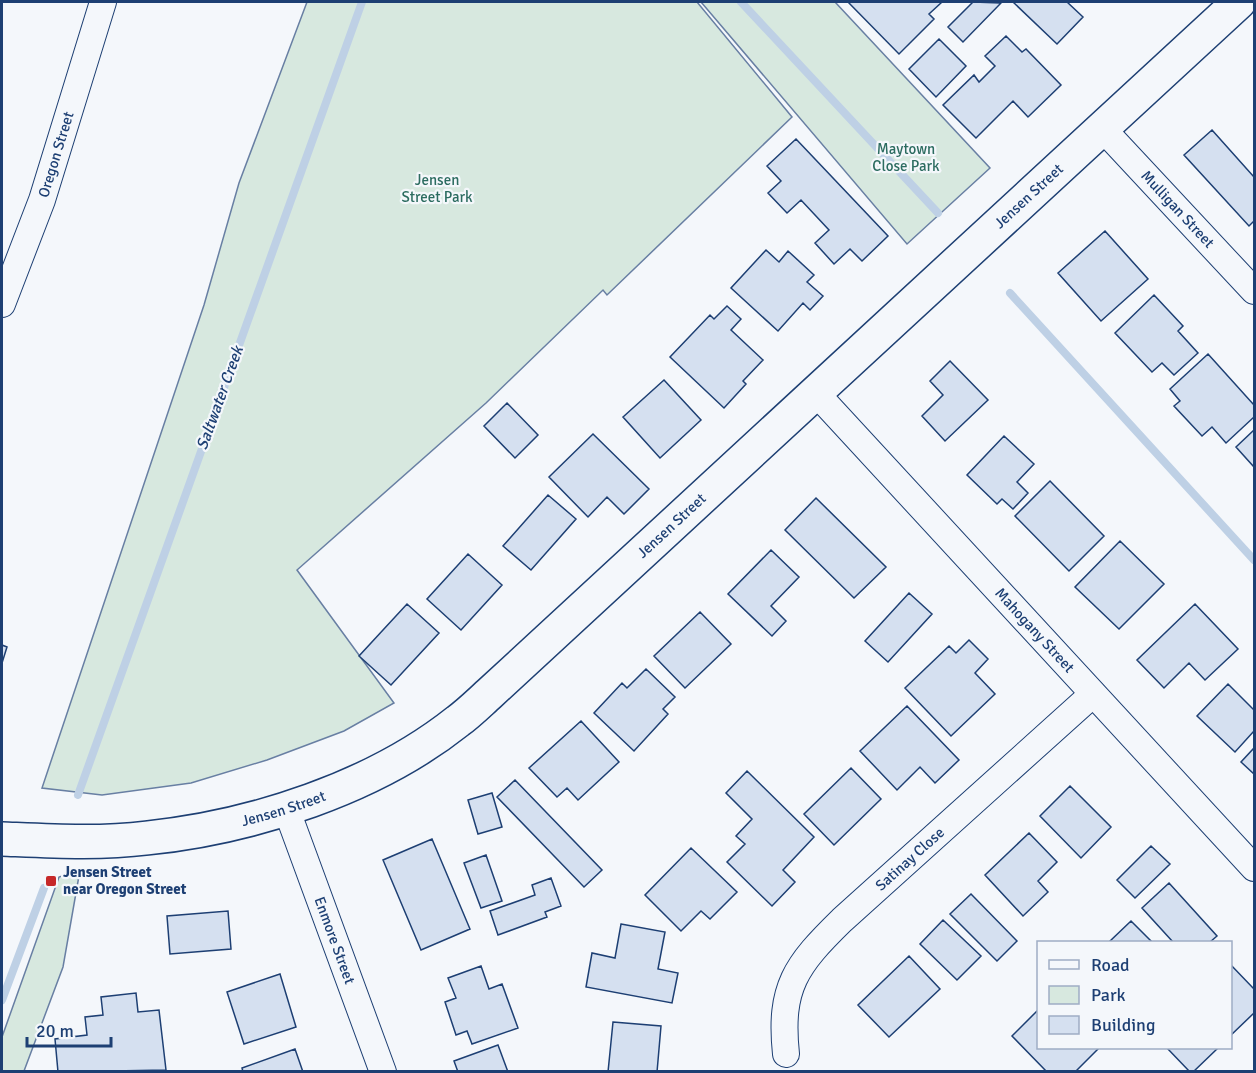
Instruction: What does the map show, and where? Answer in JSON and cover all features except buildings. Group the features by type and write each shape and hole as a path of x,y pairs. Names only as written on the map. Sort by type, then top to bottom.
{"street":[{"name":"Oregon Street","path":"2,304 42,200 103,2"},
{"name":"Jensen Street","path":"2,839 73,841 146,838 244,822 344,787 391,765 458,721 1239,2"},
{"name":"Mulligan Street","path":"1102,128 1254,291"},
{"name":"Mahogany Street","path":"815,392 1254,868"},
{"name":"Satinay Close","path":"786,1054 783,1024 792,978 813,949 842,920 1093,694"},
{"name":"Enmore Street","path":"286,808 383,1071"}],"green space":[{"name":"Jensen Street Park","path":"307,2 697,2 792,117 607,295 603,290 486,403 297,570 394,703 344,731 267,760 191,783 102,795 42,788 204,305 239,183"},
{"name":"Maytown Close Park","path":"701,2 835,2 990,168 907,244"},
{"path":"80,870 63,967 24,1071 2,1071 2,1037 59,877"}],"waterway":[{"name":"Saltwater Creek","path":"78,795 362,2"},
{"path":"741,2 938,213"},
{"path":"1010,293 1254,560"},
{"name":"Saltwater Creek","path":"2,1000 44,888"}],"place":[{"name":"Jensen Street near Oregon Street","path":"51,881"}]}
